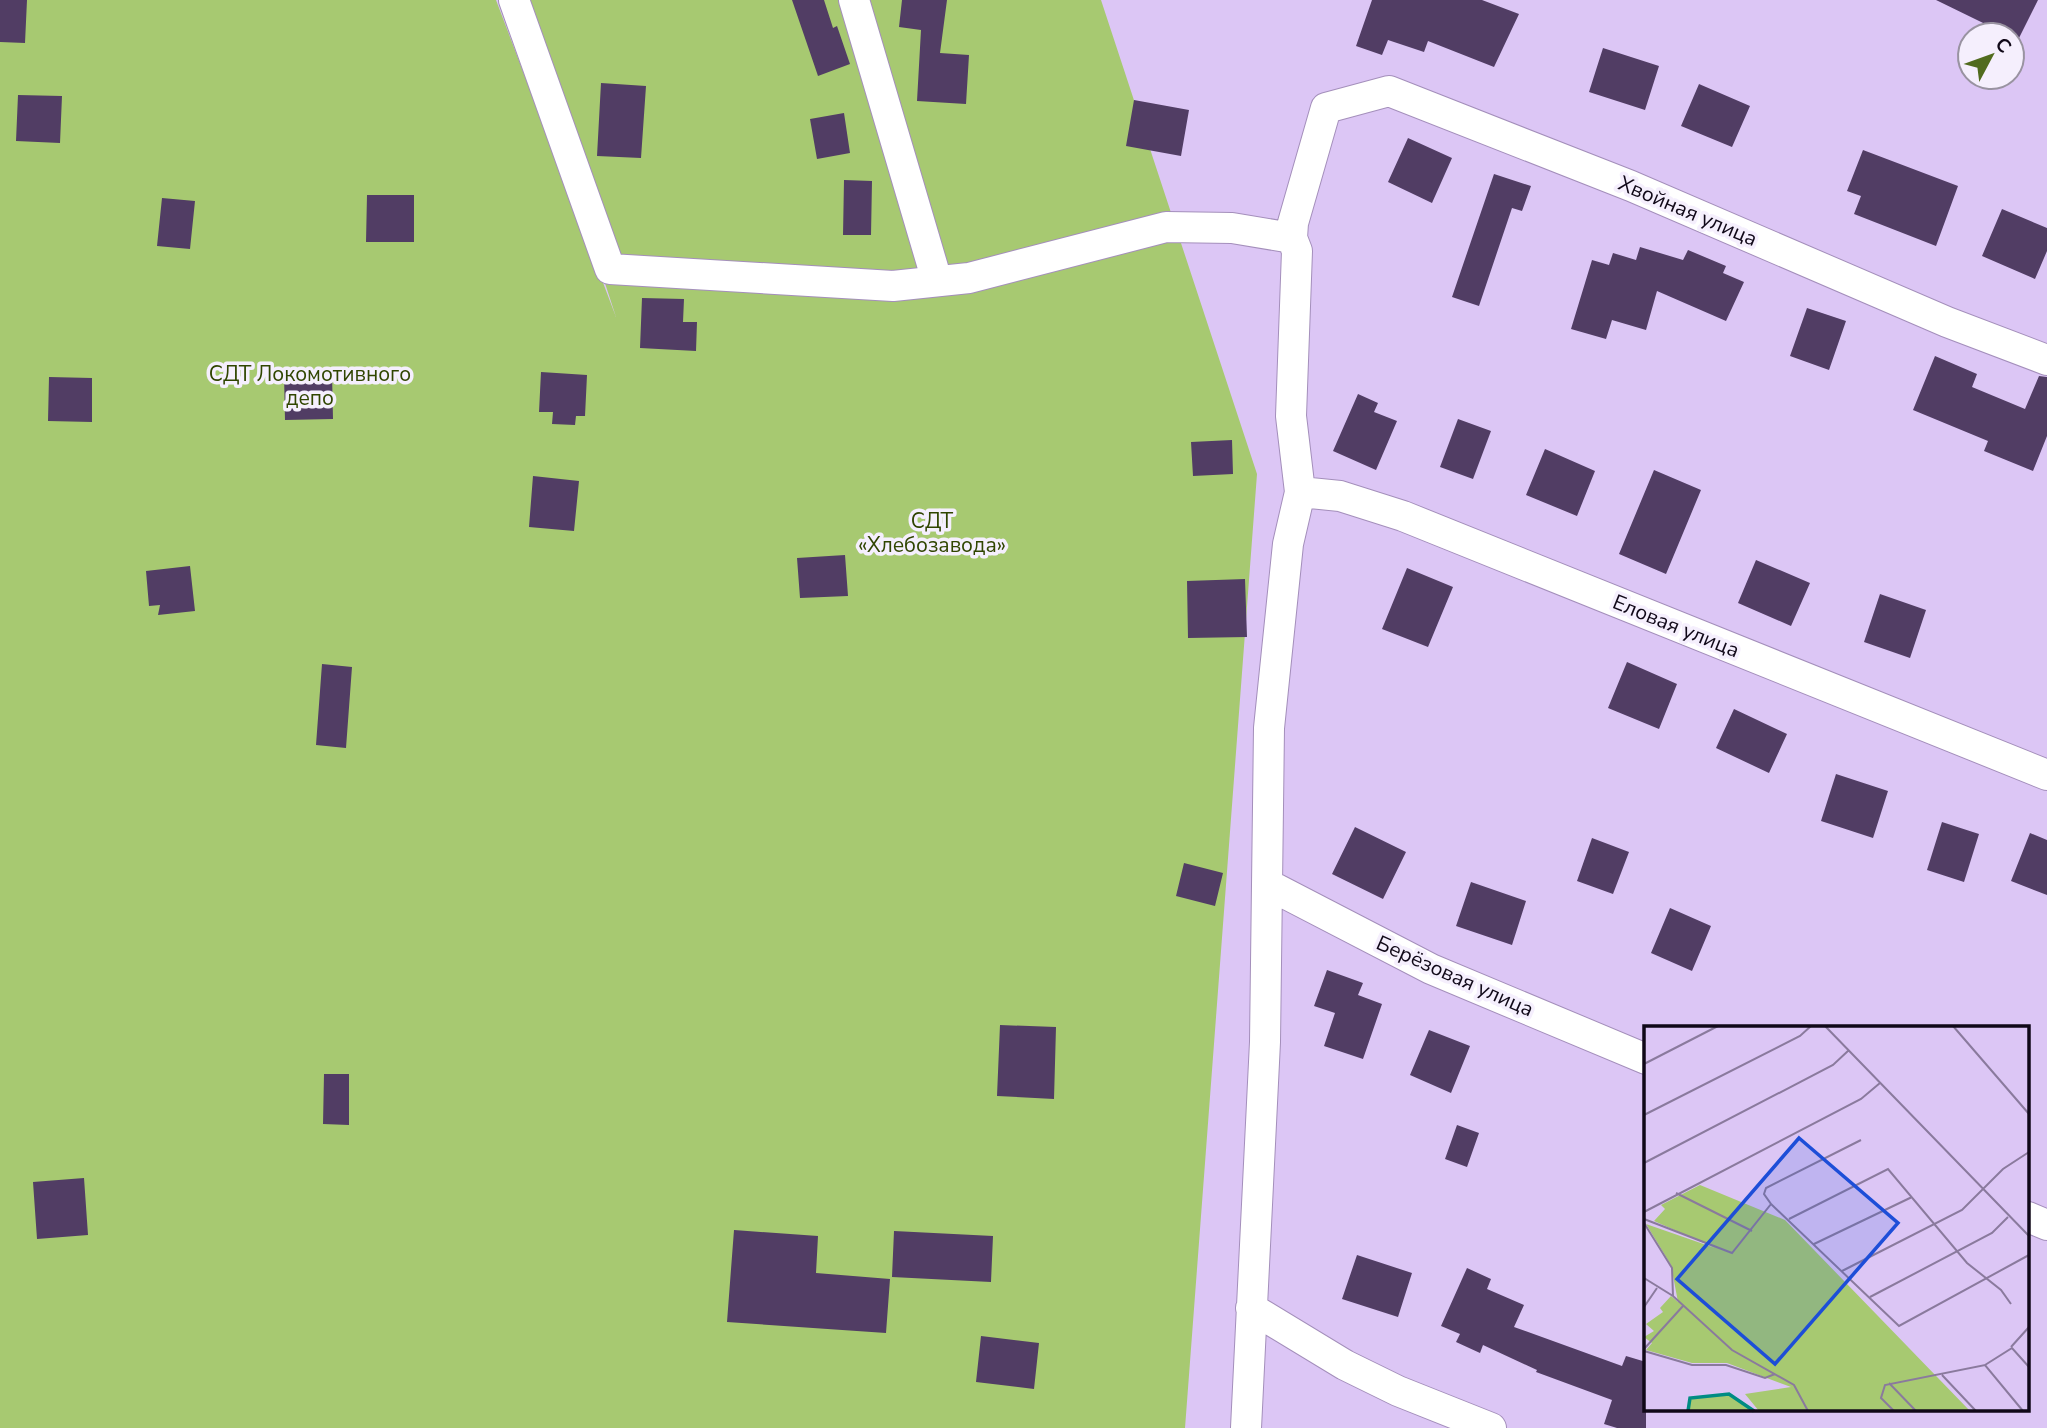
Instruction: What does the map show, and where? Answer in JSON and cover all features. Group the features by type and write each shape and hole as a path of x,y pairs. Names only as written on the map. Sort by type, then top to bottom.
{"street":[{"path":"514,0 610,269 893,286 969,278 1166,227 1232,228 1292,238 1297,251 1291,416 1300,492 1288,544 1269,727 1265,1042 1246,1428"},
{"path":"854,0 937,281"},
{"name":"Хвойная улица","path":"1292,238 1293,223 1326,108 1389,91 1631,186 1947,321 2047,360"},
{"name":"Еловая улица","path":"1300,492 1340,496 1403,516 2047,775"},
{"name":"Берёзовая улица","path":"1267,884 1431,969 1644,1058"},
{"path":"2030,1218 2047,1225"},
{"path":"1251,1308 1345,1366 1398,1391 1491,1428"}],"green space":[{"path":"0,0 496,0 616,317 513,0 1101,0 1257,474 1185,1428 0,1428"}],"building":[{"path":"0,0 27,0 25,43 0,42"},
{"path":"792,0 824,0 833,28 837,26 850,64 818,76"},
{"path":"902,0 947,0 940,53 969,55 966,104 917,101 921,30 899,27"},
{"path":"1372,0 1482,0 1519,14 1494,67 1428,41 1424,52 1388,40 1382,55 1356,46"},
{"path":"1936,0 2038,0 2026,24 2026,21 1979,21"},
{"path":"1603,48 1659,66 1645,110 1589,92"},
{"path":"601,83 646,86 641,158 597,156"},
{"path":"1699,84 1750,106 1732,147 1681,126"},
{"path":"18,95 62,96 60,143 16,141"},
{"path":"1134,100 1189,110 1181,156 1126,146"},
{"path":"844,113 850,153 817,159 810,119"},
{"path":"1408,138 1452,158 1432,203 1388,182"},
{"path":"1863,150 1958,186 1936,246 1854,214 1861,196 1847,191"},
{"path":"1494,174 1531,186 1522,211 1512,208 1479,306 1452,297"},
{"path":"844,180 872,181 871,235 843,235"},
{"path":"367,195 414,195 414,242 366,242"},
{"path":"162,198 195,201 190,249 157,246"},
{"path":"2002,209 2047,228 2047,251 2035,279 1982,256"},
{"path":"1640,247 1683,260 1688,250 1726,266 1723,273 1744,282 1726,321 1657,291 1646,330 1612,320 1606,339 1571,329 1592,260 1609,265 1613,253 1636,260"},
{"path":"642,298 684,299 683,322 697,322 696,351 640,348"},
{"path":"1807,308 1846,321 1829,370 1790,356"},
{"path":"1935,356 1977,374 1972,387 2025,409 2039,376 2047,377 2047,436 2033,471 1984,451 1988,441 1913,410"},
{"path":"541,372 587,375 585,416 576,416 575,425 552,424 553,412 539,412"},
{"path":"332,373 333,419 285,420 284,374"},
{"path":"49,377 92,378 92,422 48,421"},
{"path":"1358,394 1378,403 1374,412 1397,421 1376,470 1333,451"},
{"path":"1458,419 1491,431 1473,479 1440,467"},
{"path":"1232,440 1233,474 1193,476 1191,442"},
{"path":"1545,449 1595,471 1577,516 1526,495"},
{"path":"1654,470 1701,490 1666,574 1619,554"},
{"path":"533,476 579,481 574,531 529,527"},
{"path":"845,555 848,596 800,598 797,558"},
{"path":"1756,560 1810,583 1791,626 1738,603"},
{"path":"190,566 195,611 158,615 160,605 149,606 146,571"},
{"path":"1407,568 1453,587 1428,647 1382,629"},
{"path":"1245,579 1247,637 1188,638 1187,581"},
{"path":"1880,594 1926,610 1910,658 1864,642"},
{"path":"1627,662 1677,684 1659,729 1608,708"},
{"path":"322,664 352,667 346,748 316,745"},
{"path":"1734,709 1787,734 1769,773 1716,748"},
{"path":"1836,774 1888,791 1873,838 1821,821"},
{"path":"1942,822 1979,834 1964,882 1927,870"},
{"path":"1355,827 1406,852 1383,899 1332,874"},
{"path":"2030,833 2047,840 2047,895 2011,881"},
{"path":"1592,838 1629,852 1613,894 1577,881"},
{"path":"1184,863 1223,873 1215,906 1176,896"},
{"path":"1471,882 1526,901 1512,945 1456,926"},
{"path":"1670,908 1711,926 1692,971 1651,953"},
{"path":"1327,970 1363,983 1358,995 1382,1004 1363,1059 1324,1046 1335,1013 1314,1006"},
{"path":"1000,1025 1056,1027 1054,1099 997,1096"},
{"path":"1429,1030 1470,1046 1451,1093 1410,1075"},
{"path":"324,1074 349,1074 349,1125 323,1124"},
{"path":"1457,1125 1479,1133 1467,1167 1445,1159"},
{"path":"84,1178 88,1235 37,1239 33,1182"},
{"path":"734,1230 818,1236 816,1273 890,1279 886,1333 727,1322"},
{"path":"894,1231 993,1236 991,1282 892,1277"},
{"path":"1357,1255 1412,1273 1398,1317 1342,1299"},
{"path":"1467,1268 1491,1279 1487,1289 1524,1305 1514,1327 1622,1366 1626,1356 1644,1361 1646,1428 1617,1428 1604,1424 1612,1400 1536,1372 1537,1370 1483,1345 1480,1353 1456,1342 1460,1334 1441,1326"},
{"path":"981,1336 1039,1343 1034,1389 976,1382"}],"park label":[{"name":"СДТ Локомотивного депо","path":"310,386"},
{"name":"СДТ «Хлебозавода»","path":"932,533"}]}
